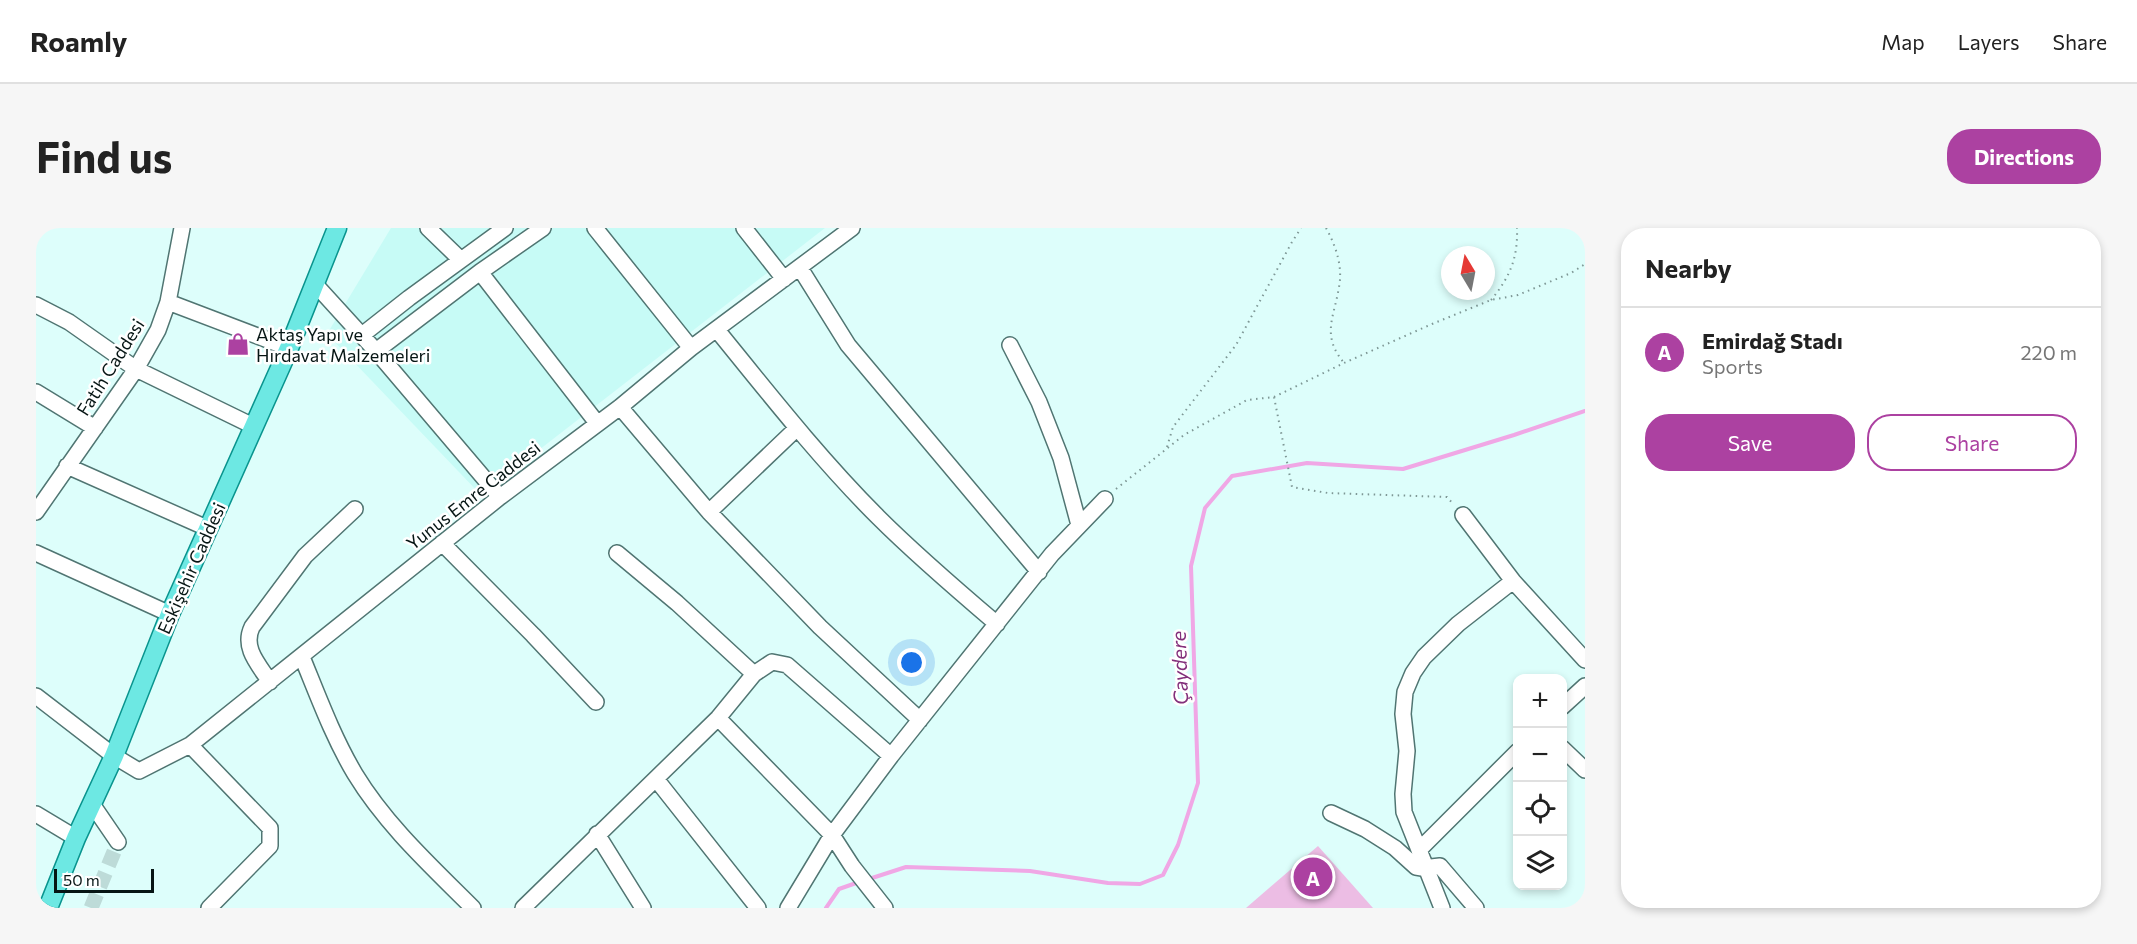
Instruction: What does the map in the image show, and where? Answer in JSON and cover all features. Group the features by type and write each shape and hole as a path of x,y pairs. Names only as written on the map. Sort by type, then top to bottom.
{"main road":[{"name":"Eskişehir Caddesi","path":"48,908 76,838 114,756 170,614 289,348 337,228"}],"street":[{"name":"Fatih Caddesi","path":"36,512 136,369 158,330 168,302 182,228"},
{"path":"428,228 461,260"},
{"path":"362,335 409,297 505,228"},
{"path":"376,351 480,272 543,228"},
{"path":"595,228 691,348"},
{"path":"744,228 784,279"},
{"name":"Yunus Emre Caddesi","path":"114,756 139,771 190,745 500,497 620,407 691,348 852,228"},
{"path":"800,268 848,345 1039,572"},
{"path":"480,272 597,423"},
{"path":"314,283 376,351 500,497"},
{"path":"168,302 289,348"},
{"path":"36,305 69,322 136,369 253,426"},
{"path":"717,330 796,429 878,517 998,624"},
{"path":"1010,345 1039,402 1060,458 1079,525"},
{"path":"36,392 95,428"},
{"path":"620,407 709,512 820,627 920,720"},
{"path":"709,512 796,429"},
{"path":"67,466 209,529"},
{"path":"788,908 832,835 891,756 1052,554 1105,499"},
{"path":"270,681 249,646 248,640 252,627 305,556 355,509"},
{"path":"1463,515 1513,581 1585,660"},
{"path":"442,543 596,702"},
{"path":"36,553 170,614"},
{"path":"617,553 677,603 754,674"},
{"path":"1442,908 1406,821 1403,803 1407,751 1403,714 1409,682 1424,657 1458,624 1513,581"},
{"path":"302,657 332,729 355,774 389,823 473,908"},
{"path":"523,908 718,718 754,674 772,662 787,665 891,756"},
{"path":"1567,703 1585,686"},
{"path":"36,696 114,756"},
{"path":"718,718 832,835 877,904"},
{"path":"190,745 270,828 270,846 209,908"},
{"path":"1567,752 1585,770"},
{"path":"1419,850 1513,756"},
{"path":"656,779 758,908"},
{"path":"92,804 118,842"},
{"path":"1331,813 1365,829 1395,848 1416,867 1440,866 1476,908"},
{"path":"36,814 76,838"},
{"path":"597,834 643,908"}],"path":[{"path":"1167,447 1173,427 1236,345 1301,228"},
{"path":"1326,228 1336,249 1340,273 1331,317 1330,335 1335,351 1344,363"},
{"path":"1495,295 1504,284 1514,264 1517,228"},
{"path":"1495,299 1518,295 1571,273 1585,264"},
{"path":"1105,499 1184,435 1247,400 1274,397 1344,363 1491,300"},
{"path":"1274,397 1292,487 1328,493 1447,497 1463,515"}],"shaded area":[{"path":"391,228 825,228 481,495 327,334"},
{"path":"1318,846 1373,908 1246,908"}],"waterway":[{"name":"Çaydere","path":"869,879 906,867 1030,871 1108,883 1140,884 1163,875 1178,845 1198,783 1191,566 1205,508 1232,476 1307,463 1403,469 1585,411"},
{"name":"Çaydere","path":"826,908 839,889 859,882"}],"tunnel":[{"path":"91,908 118,842"}],"place":[{"name":"Aktaş Yapı ve Hırdavat Malzemeleri","path":"238,344"},
{"name":"Emirdağ Stadı","path":"1313,877"}]}
